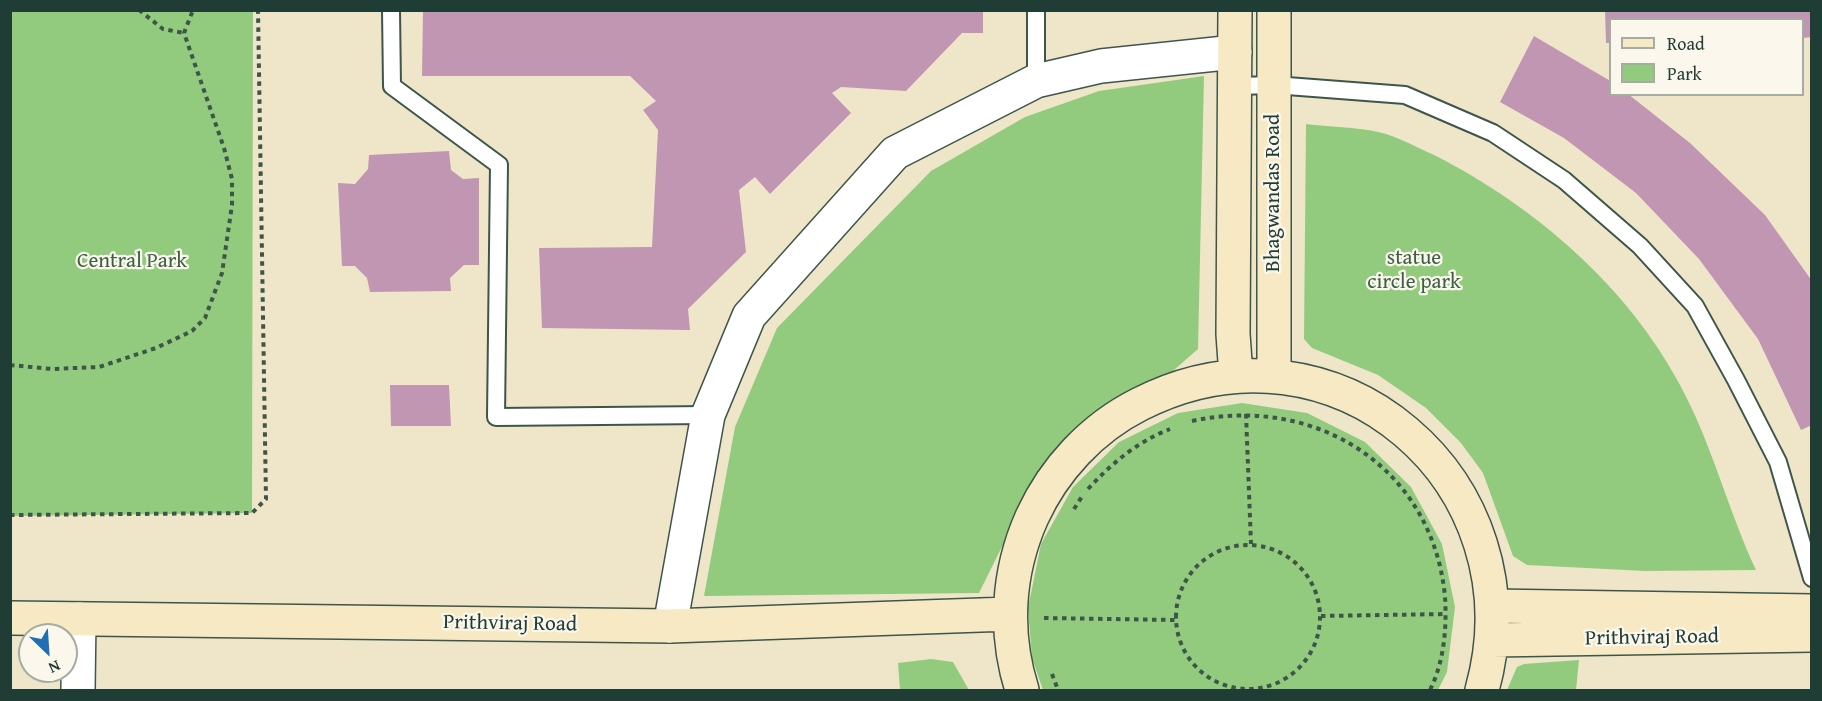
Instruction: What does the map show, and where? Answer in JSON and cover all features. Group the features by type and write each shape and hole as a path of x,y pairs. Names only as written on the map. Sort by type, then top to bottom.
{"street":[{"name":"Bhagwandas Road","path":"1235,10 1233,334 1236,376"},
{"name":"Bhagwandas Road","path":"1274,10 1274,376"},
{"path":"670,626 708,415 749,316 895,153 1036,81 1101,66 1235,52"},
{"path":"1022,690 1014,666 1009,614 1013,574 1024,536 1041,499 1063,466 1091,437 1123,413 1158,395 1197,382 1236,376 1274,376 1322,386 1368,405 1409,433 1436,462 1469,511 1486,558 1493,606 1492,640 1482,690"},
{"name":"Prithviraj Road","path":"1493,606 1812,611"},
{"name":"Prithviraj Road","path":"10,618 670,626 1009,614"},
{"path":"78,690 79,619"},
{"name":"Prithviraj Road","path":"1492,640 1812,636"}],"lane":[{"path":"392,10 392,87 499,165 496,417 708,415"},
{"path":"1036,10 1036,81"},
{"path":"1236,86 1274,85 1405,95 1493,133 1564,180 1640,246 1695,306 1778,462 1798,523 1812,578"}],"path":[{"path":"139,10 163,29 184,33"},
{"path":"10,365 52,369 99,367 192,331 205,318 222,273 232,205 232,179 225,148 184,33 193,10"},
{"path":"10,515 252,513 266,499 258,10"},
{"path":"1186,423 1216,416 1246,414 1280,417 1314,426 1346,440 1375,460 1399,486 1420,514 1434,545 1443,579 1446,614 1443,649 1430,690"},
{"path":"1246,414 1251,544"},
{"path":"1071,514 1088,489 1108,467 1132,448 1177,426"},
{"path":"1251,544 1273,549 1288,557 1301,568 1315,590 1320,616 1315,645 1299,669 1275,685 1246,690 1216,683 1191,663 1180,643 1175,620 1177,599 1185,580 1198,564 1215,553 1251,544"},
{"path":"1043,629 1044,609"},
{"path":"1320,616 1446,614"},
{"path":"1044,618 1175,620"},
{"path":"1050,669 1058,690"}],"green space":[{"name":"Central Park","path":"10,11 253,11 252,513 11,516"},
{"path":"1204,76 1198,349 1166,377 1116,406 1036,478 979,593 704,596 735,427 777,328 931,171 1025,117 1099,91"},
{"name":"statue circle park","path":"1306,124 1378,132 1400,139 1436,156 1473,176 1509,200 1576,253 1634,315 1659,349 1680,385 1711,454 1756,570 1645,571 1527,565 1513,556 1483,473 1461,443 1426,408 1378,375 1312,348 1304,339"},
{"path":"1242,403 1307,413 1365,442 1411,487 1442,544 1455,607 1447,672 1438,690 1043,690 1032,658 1028,608 1041,544 1073,487 1119,442 1178,413"},
{"path":"931,659 953,662 969,690 900,690 898,663"},
{"path":"1579,660 1576,690 1507,690 1517,667 1524,664"}],"building":[{"path":"423,10 983,10 983,33 962,33 906,91 841,87 832,93 851,113 770,194 755,177 739,190 746,252 688,309 690,330 542,328 539,248 652,247 658,130 643,110 656,101 630,76 422,76"},
{"path":"1605,10 1812,10 1812,37 1804,38 1804,18 1609,18 1609,43 1606,43"},
{"path":"1534,36 1609,80 1609,96 1631,96 1690,143 1765,215 1812,281 1812,425 1801,430 1758,339 1699,259 1636,193 1564,138 1500,102"},
{"path":"449,151 451,170 463,179 479,178 479,265 464,265 450,278 451,291 370,292 367,278 355,266 342,266 338,183 355,184 368,169 369,155"},
{"path":"390,385 449,385 451,426 391,426"}]}
